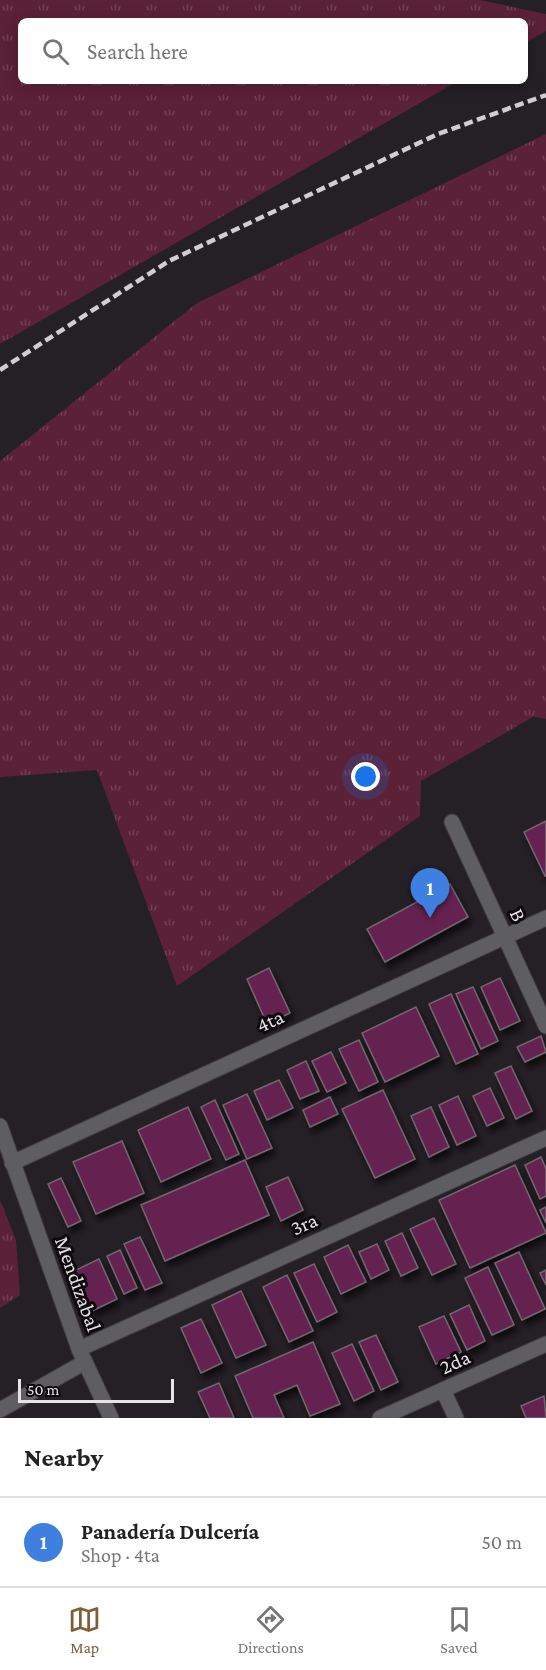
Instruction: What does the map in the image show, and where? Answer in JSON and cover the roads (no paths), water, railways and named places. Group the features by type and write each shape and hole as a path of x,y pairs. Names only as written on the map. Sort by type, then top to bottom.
{"street":[{"name":"B","path":"452,822 546,1026"},
{"name":"4ta","path":"12,1163 546,918"},
{"name":"Mendizabal","path":"0,1126 82,1355 111,1418"},
{"name":"3ra","path":"0,1410 82,1355 546,1138"},
{"name":"2da","path":"380,1418 546,1344"},
{"path":"443,1390 456,1418"}],"railway":[{"path":"0,370 169,261 438,134 546,95"}],"place":[{"name":"Panadería Dulcería","path":"430,918"}]}
